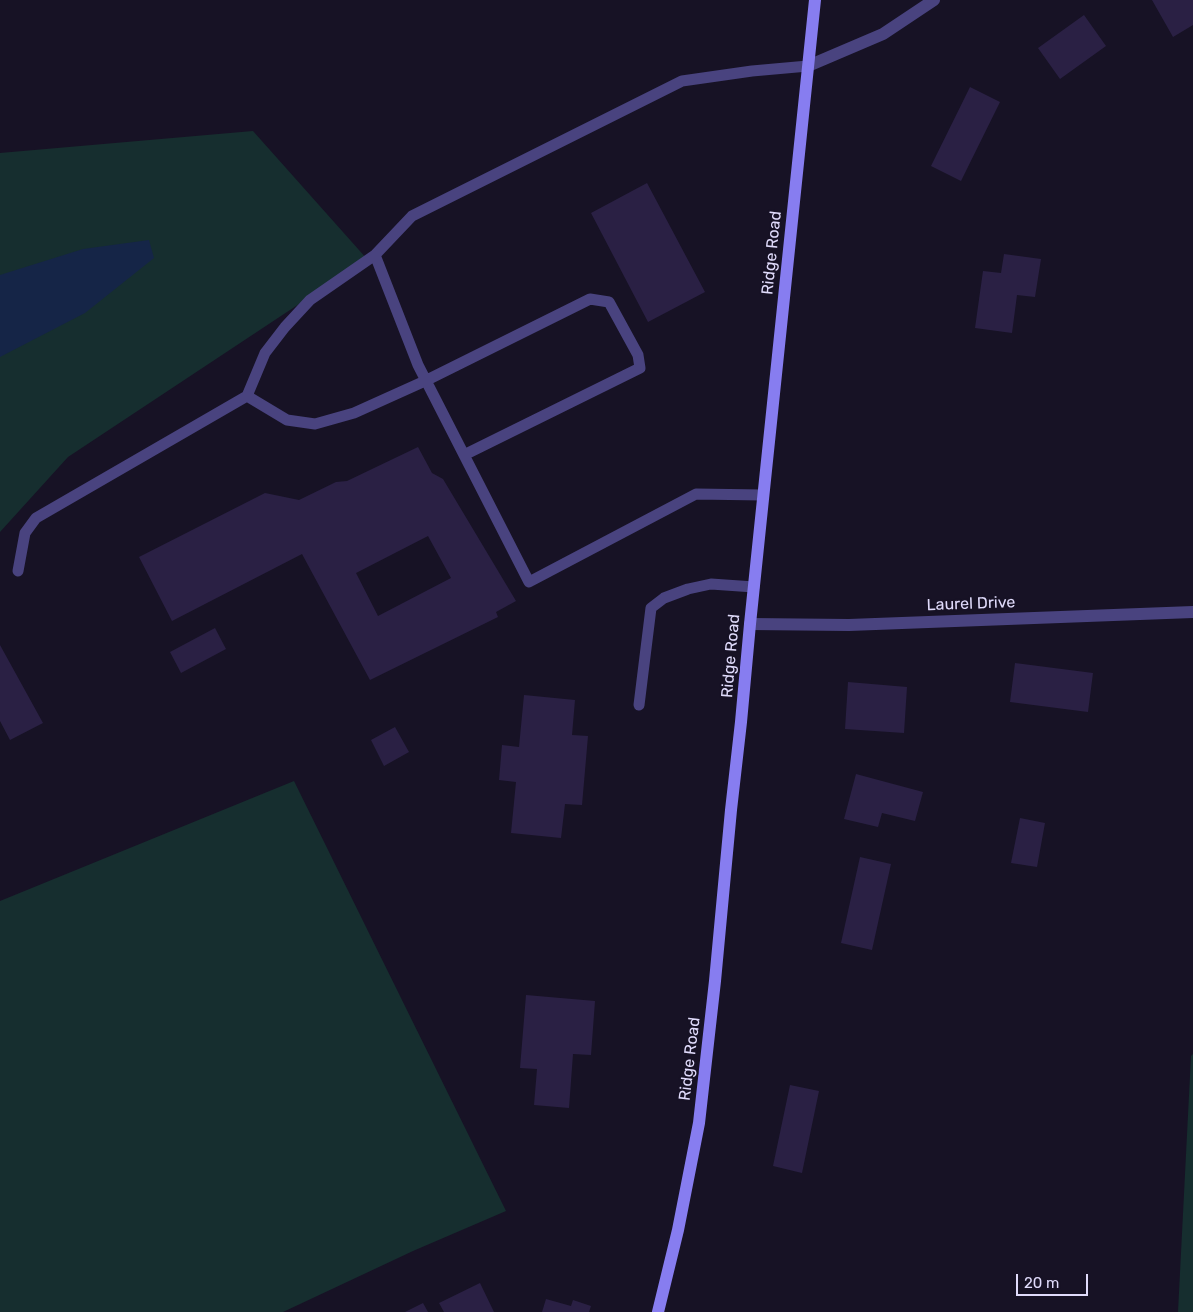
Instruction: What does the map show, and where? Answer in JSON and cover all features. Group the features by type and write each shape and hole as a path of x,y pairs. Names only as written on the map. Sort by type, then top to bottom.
{"street":[{"name":"Ridge Road","path":"658,1312 678,1230 699,1123 815,0"},
{"path":"808,66 883,34 934,0"},
{"name":"Laurel Drive","path":"750,624 849,625 1193,612"}],"lane":[{"path":"18,571 25,533 36,518 247,396 265,353 285,327 310,300 375,255 412,216 682,81 752,71 808,66"},
{"path":"375,255 418,365 529,582 696,494 763,495"},
{"path":"247,396 287,420 315,424 354,413 426,381 590,299 609,302 638,354 640,368 464,455"},
{"path":"640,705 651,608 664,598 688,589 711,584 754,587"}],"green space":[{"path":"253,131 367,259 68,457 0,532 0,153"},
{"path":"294,781 506,1211 413,1251 283,1312 0,1312 0,901"},
{"path":"1193,1054 1193,1312 1178,1312 1191,1056"}],"water":[{"path":"149,240 154,258 85,313 0,357 0,275 83,249"}],"building":[{"path":"1152,0 1193,0 1193,25 1173,37"},
{"path":"1084,15 1106,46 1060,79 1038,48"},
{"path":"970,87 1000,102 961,181 931,166"},
{"path":"647,183 705,292 648,322 591,213"},
{"path":"1004,254 1041,259 1035,297 1017,295 1012,333 975,328 983,271 1001,273"},
{"path":"418,447 432,473 443,479 516,601 496,612 498,617 370,680 302,554 172,621 139,557 265,493 299,500 336,482 347,481","holes":["428,536 451,578 378,616 356,573"]},
{"path":"215,628 226,649 181,673 170,652"},
{"path":"0,645 43,723 10,740 0,721"},
{"path":"1015,663 1093,673 1088,712 1010,702"},
{"path":"848,682 907,687 904,733 845,729"},
{"path":"524,695 575,700 572,735 588,736 582,805 565,804 561,838 511,833 516,782 499,780 502,745 519,747"},
{"path":"395,727 409,752 384,766 371,740"},
{"path":"856,774 923,792 915,821 882,813 878,827 844,819"},
{"path":"1020,818 1045,823 1037,867 1011,863"},
{"path":"860,857 891,864 872,950 841,943"},
{"path":"526,995 595,1001 591,1055 573,1054 569,1108 534,1105 537,1069 520,1068"},
{"path":"790,1085 819,1091 802,1173 773,1166"},
{"path":"480,1283 494,1312 444,1312 439,1303"},
{"path":"546,1299 571,1306 573,1300 591,1306 589,1312 542,1312"},
{"path":"423,1303 428,1312 405,1312"}]}
